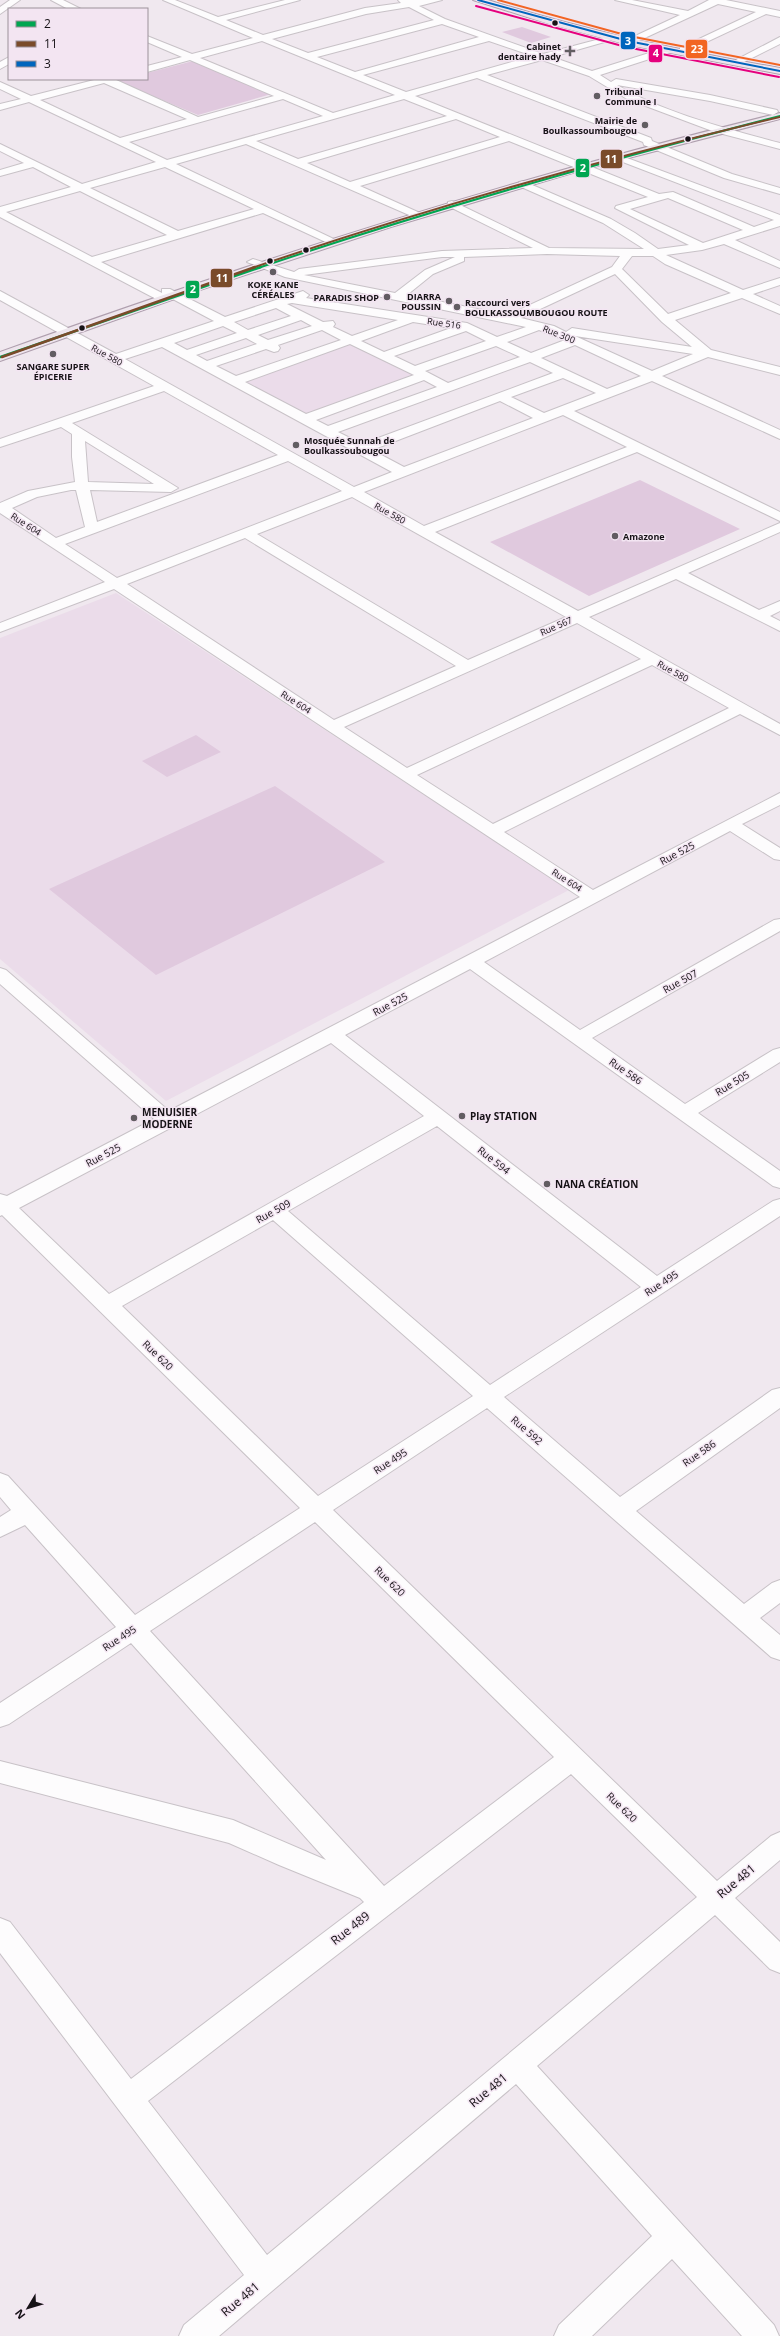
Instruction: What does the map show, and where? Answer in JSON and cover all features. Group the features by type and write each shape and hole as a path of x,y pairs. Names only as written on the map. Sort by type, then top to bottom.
{"main road":[{"path":"478,0 612,37 668,50 780,71"},
{"path":"494,0 636,39 683,50 780,68"},
{"path":"0,351 64,331 165,295 411,213 651,143 778,113"},
{"path":"411,213 452,204 523,184 579,165"},
{"path":"0,358 64,331"}],"street":[{"path":"2,8 16,0"},
{"path":"55,0 76,7"},
{"path":"171,2 190,0"},
{"path":"217,20 296,0"},
{"path":"148,69 265,39 365,11 406,2 438,0"},
{"path":"620,0 688,14"},
{"path":"636,39 715,0 780,14"},
{"path":"171,2 658,197"},
{"path":"406,2 442,21 491,37 592,74 630,97 715,129 780,146"},
{"path":"683,50 765,11"},
{"path":"308,56 442,21"},
{"path":"354,75 491,37"},
{"path":"0,210 612,37"},
{"path":"148,39 332,116"},
{"path":"739,61 780,40"},
{"path":"592,74 668,50"},
{"path":"478,75 651,143 728,176 780,191"},
{"path":"0,107 102,80"},
{"path":"108,80 197,120"},
{"path":"603,80 710,98 778,113"},
{"path":"0,85 330,239"},
{"path":"120,141 284,96"},
{"path":"296,163 457,116"},
{"path":"349,186 511,137"},
{"path":"246,140 411,213"},
{"path":"0,147 177,235"},
{"path":"612,155 780,219"},
{"path":"0,173 33,164"},
{"path":"523,184 618,226 646,244 653,252 669,262 780,310"},
{"path":"702,246 620,208 669,194 774,236"},
{"path":"452,204 547,251"},
{"path":"91,261 264,209"},
{"path":"0,213 91,261 224,322 295,359"},
{"path":"285,274 442,254 547,251 653,252 702,246 780,222"},
{"path":"725,240 780,265"},
{"path":"397,297 429,272 476,252"},
{"path":"511,318 616,269 630,252"},
{"name":"Rue 300","path":"257,264 285,274 333,285 511,318 545,328 780,435"},
{"path":"616,269 666,319 707,353"},
{"path":"666,319 780,281"},
{"path":"114,359 333,285"},
{"name":"Rue 580","path":"0,295 780,730"},
{"name":"Rue 516","path":"291,299 466,327 607,394"},
{"path":"277,304 447,387"},
{"path":"206,365 365,312"},
{"path":"186,354 302,316"},
{"path":"383,356 498,316"},
{"path":"235,381 412,319"},
{"path":"305,419 419,374 497,341 545,328 707,353 780,371"},
{"path":"328,431 575,341"},
{"path":"163,342 403,472"},
{"path":"0,628 607,394 707,353"},
{"path":"361,449 564,373"},
{"path":"0,443 164,387"},
{"path":"501,397 544,418"},
{"path":"408,402 443,419"},
{"path":"563,410 780,517"},
{"path":"62,422 183,495"},
{"path":"79,432 77,449 82,486 92,529"},
{"path":"424,531 638,447"},
{"path":"54,543 289,456"},
{"path":"1,507 55,488 82,486 171,488"},
{"name":"Rue 604","path":"1,507 592,897"},
{"name":"Rue 567","path":"333,726 780,527"},
{"path":"246,533 467,666"},
{"path":"676,573 780,627"},
{"path":"758,616 780,605"},
{"path":"406,774 653,659"},
{"path":"492,831 741,708"},
{"name":"Rue 525","path":"2,1205 168,1121 780,798"},
{"path":"730,824 780,855"},
{"name":"Rue 507","path":"579,1038 780,924"},
{"name":"Rue 586","path":"471,961 780,1181"},
{"path":"0,974 168,1121"},
{"name":"Rue 594","path":"332,1034 656,1287"},
{"name":"Rue 505","path":"684,1112 780,1054"},
{"name":"Rue 509","path":"107,1305 438,1117"},
{"name":"Rue 620","path":"2,1205 107,1305 780,1960"},
{"name":"Rue 495","path":"0,1716 780,1206"},
{"name":"Rue 592","path":"274,1210 780,1650"},
{"name":"Rue 586","path":"619,1510 780,1396"},
{"path":"0,1482 376,1896"},
{"path":"0,1528 27,1512"},
{"path":"743,1618 780,1590"},
{"name":"Rue 489","path":"128,2099 376,1896 572,1758"},
{"path":"0,1772 233,1832 376,1896"},
{"name":"Rue 481","path":"195,2336 780,1844"},
{"path":"0,1931 265,2277"},
{"path":"517,2065 763,2336"},
{"path":"570,2336 674,2237"}],"shaded area":[{"path":"522,27 551,37 531,43 502,32"},
{"path":"193,61 275,93 198,115 117,81 148,80 148,73"},
{"path":"356,339 427,374 309,417 239,380"},
{"name":"Amazone","path":"640,480 740,529 589,596 490,542"},
{"path":"116,593 569,890 166,1101 0,959 0,638"},
{"path":"196,735 221,752 167,777 142,761"},
{"path":"275,786 385,862 156,975 49,889"}],"transit line":[{"name":"3","path":"478,0 553,22 628,41 780,71"},
{"name":"23","path":"498,0 629,36 780,65"},
{"name":"4","path":"476,6 551,28 626,47 779,77"},
{"name":"2","path":"0,357 193,289 387,226 582,168 780,116"},
{"name":"11","path":"2,357 145,305 385,224 581,167 780,117"}],"place":[{"name":"Cabinet dentaire hady","path":"570,51"},
{"name":"Tribunal Commune I","path":"597,96"},
{"name":"Mairie de Boulkassoumbougou","path":"645,125"},
{"name":"KOKE KANE CÉRÉALES","path":"273,272"},
{"name":"PARADIS SHOP","path":"387,297"},
{"name":"DIARRA POUSSIN","path":"449,301"},
{"name":"Raccourci vers BOULKASSOUMBOUGOU ROUTE","path":"457,307"},
{"name":"SANGARE SUPER ÉPICERIE","path":"53,354"},
{"name":"Mosquée Sunnah de Boulkassoubougou","path":"296,445"},
{"name":"Amazone","path":"615,536"},
{"name":"Play STATION","path":"462,1116"},
{"name":"MENUISIER MODERNE","path":"134,1118"},
{"name":"NANA CRÉATION","path":"547,1184"}]}
